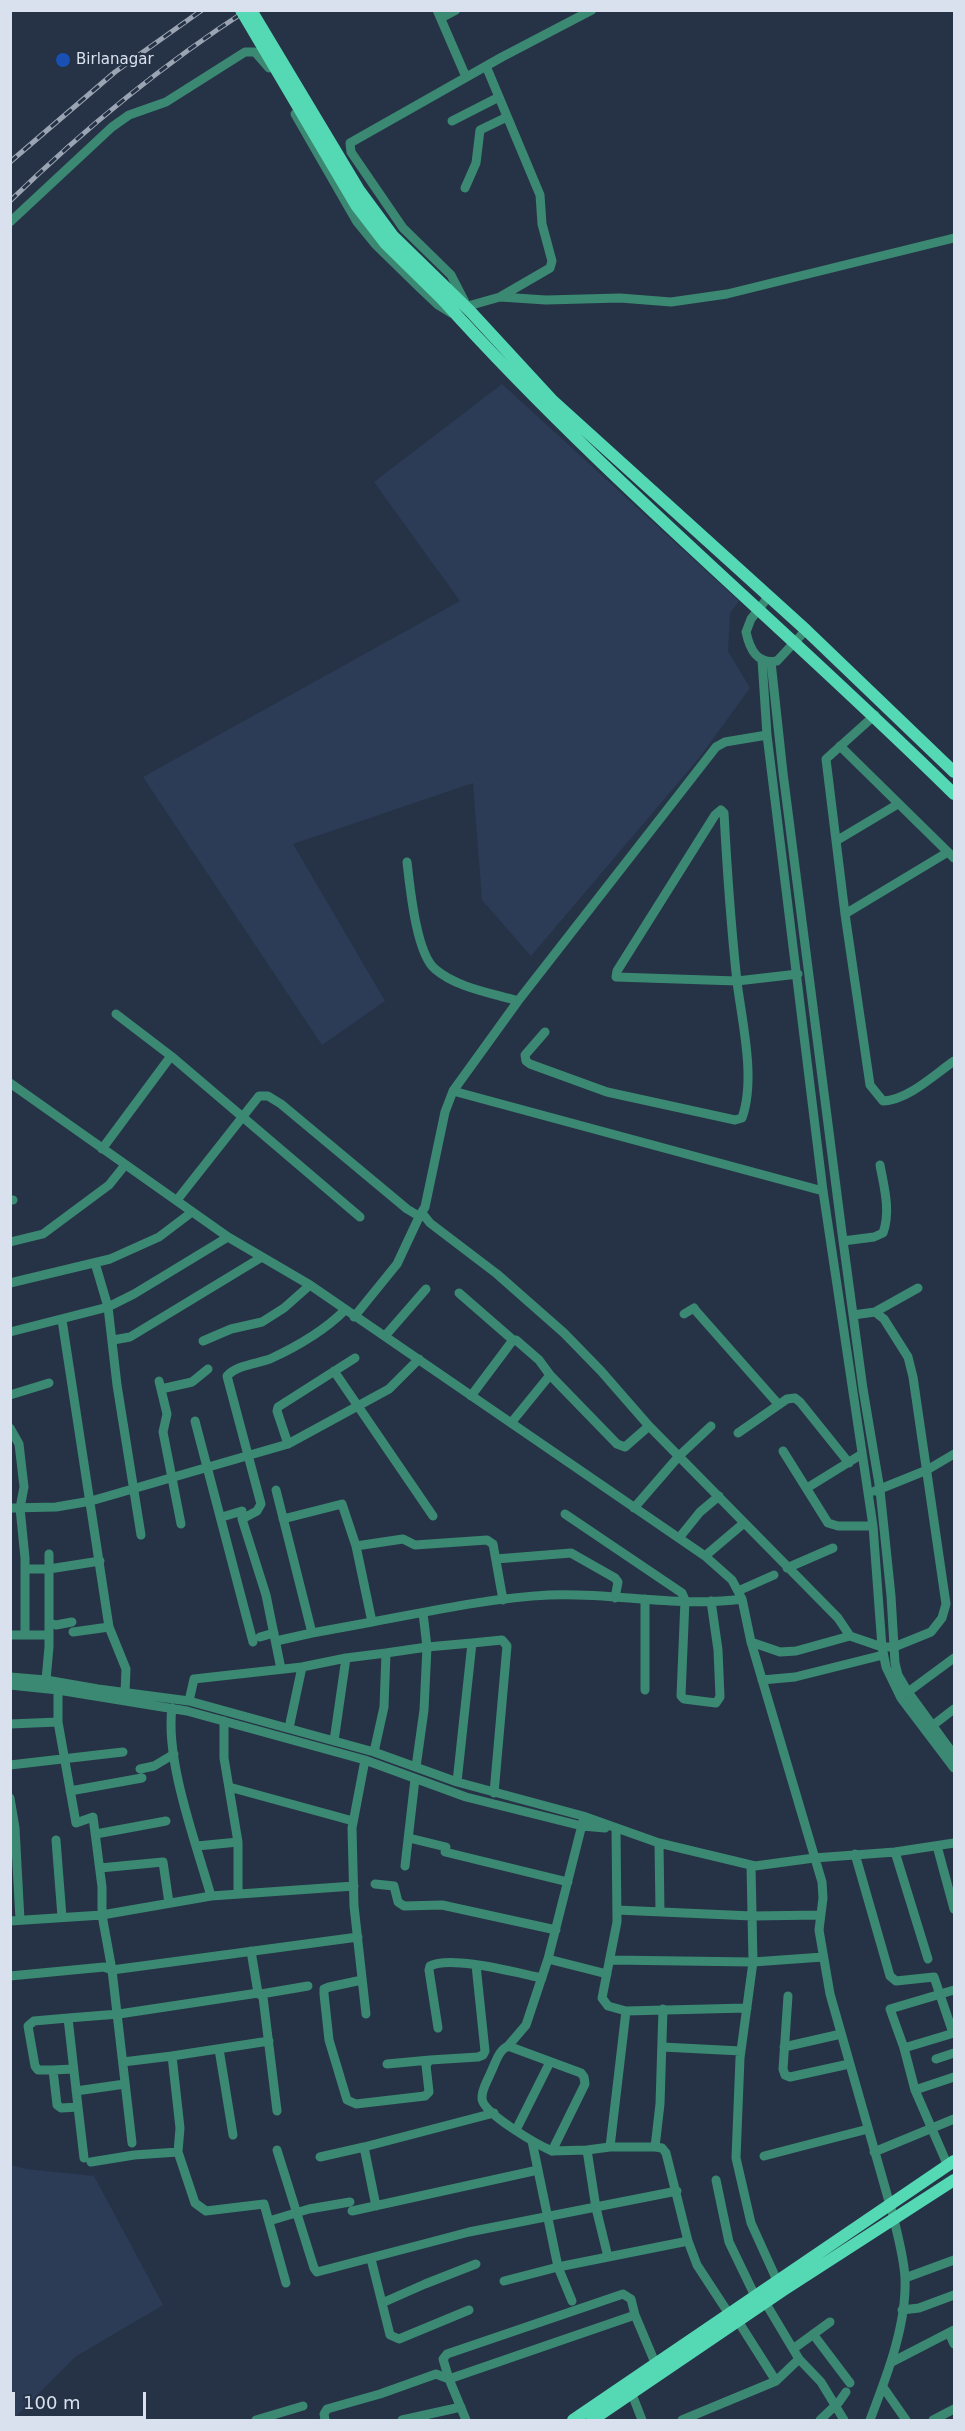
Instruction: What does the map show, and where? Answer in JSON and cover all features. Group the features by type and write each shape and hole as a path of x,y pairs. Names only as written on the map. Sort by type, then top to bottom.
{"main road":[{"path":"241,10 356,205 386,244 447,296 469,309 553,400 807,630 954,772"},
{"path":"251,10 377,217 447,296 459,317 544,407 875,715 954,794"},
{"path":"573,2421 630,2388 734,2320 890,2205 951,2164"},
{"path":"780,2286 894,2219 954,2180"},
{"path":"592,2421 656,2365 734,2320"}],"street":[{"path":"456,10 439,14 466,77"},
{"path":"486,66 540,195 542,224 552,265 500,297 469,309 450,275 403,228 389,209 368,180 350,146 353,140 486,66 592,10"},
{"path":"10,222 112,127 129,115 166,102 236,57 245,52 255,52 269,67 357,222 375,244 438,305 459,317"},
{"path":"452,121 499,98"},
{"path":"465,188 476,163 480,130 507,117"},
{"path":"500,297 546,300 620,298 671,302 727,294 954,238"},
{"path":"768,596 746,632 752,651 766,661 783,773 853,1315 880,1490 898,1675 954,1755"},
{"path":"766,661 783,657 807,630"},
{"path":"766,661 767,735 823,1191 873,1526 883,1651 886,1667 901,1698 954,1768"},
{"path":"875,715 826,759 845,914 870,1085 883,1101 891,1100 915,1088 954,1061"},
{"path":"354,1317 398,1264 421,1214 445,1112 453,1091 518,1001 716,747 725,742 767,735"},
{"path":"840,746 951,855 845,914"},
{"path":"836,841 898,804"},
{"path":"545,1032 525,1055 526,1061 530,1064 607,1092 740,1120 743,1116 747,1069 737,981 724,813 721,810 715,815 616,974 619,979 737,981 798,974"},
{"path":"407,862 411,901 423,947 434,968 447,977 470,987 518,1001"},
{"path":"116,1014 171,1056 360,1217"},
{"path":"102,1149 171,1056"},
{"path":"10,1083 228,1237 310,1285 680,1538 726,1573 740,1595 751,1642 822,1882 819,1930 823,1957 849,2064 894,2219 905,2278 902,2310 892,2362 870,2421"},
{"path":"453,1091 823,1191"},
{"path":"177,1200 259,1096 268,1096 407,1209 417,1215 421,1214 497,1274 564,1333 650,1426 838,1618 850,1636 883,1651"},
{"path":"10,1242 43,1234 109,1185 125,1165"},
{"path":"843,1241 874,1237 883,1233 887,1203 880,1165"},
{"path":"10,1283 95,1263 159,1237 192,1212"},
{"path":"10,1332 108,1307 134,1294 228,1237"},
{"path":"113,1340 130,1336 262,1257"},
{"path":"95,1263 108,1307 117,1385 141,1534"},
{"path":"203,1341 231,1329 262,1322 284,1308 310,1285"},
{"path":"853,1315 875,1312 918,1288"},
{"path":"385,1336 426,1289"},
{"path":"459,1293 539,1360 550,1375 617,1444 625,1447 650,1426"},
{"path":"684,1314 694,1308 779,1405"},
{"path":"281,1669 266,1595 242,1519 257,1510 261,1504 227,1377 231,1371 270,1359 303,1342 345,1311"},
{"path":"762,1680 795,1677 894,1647 931,1632 938,1625 945,1611 946,1604 913,1377 908,1357 884,1319 875,1312"},
{"path":"62,1320 109,1628 126,1669 125,1693"},
{"path":"471,1396 513,1340"},
{"path":"288,1444 277,1412 278,1407 355,1358"},
{"path":"15,1508 56,1507 91,1501 288,1444 389,1389 419,1359"},
{"path":"181,1524 163,1432 166,1414 160,1385 192,1382 208,1369"},
{"path":"334,1371 432,1516"},
{"path":"511,1424 550,1375"},
{"path":"10,1395 49,1383"},
{"path":"738,1433 787,1399 798,1400 849,1463"},
{"path":"195,1421 256,1639 312,1633 503,1600 550,1595 711,1601 740,1595 774,1575"},
{"path":"634,1508 679,1456 711,1426"},
{"path":"10,1428 19,1444 24,1487 15,1508 25,1569 25,1635"},
{"path":"783,1451 828,1523 832,1526 873,1526"},
{"path":"807,1488 862,1454"},
{"path":"868,1494 927,1470 954,1454"},
{"path":"276,1490 312,1633"},
{"path":"680,1538 700,1512 719,1496"},
{"path":"283,1519 342,1504 356,1546 372,1622"},
{"path":"222,1517 242,1511"},
{"path":"565,1514 682,1593 685,1600 681,1696 684,1699 711,1704 716,1703 720,1697 718,1650 711,1601"},
{"path":"705,1556 744,1523"},
{"path":"356,1546 403,1539 415,1545 488,1540 494,1544 503,1600"},
{"path":"787,1568 832,1548"},
{"path":"496,1559 571,1552 615,1578 618,1582 615,1598"},
{"path":"46,1680 50,1554"},
{"path":"25,1569 49,1569 100,1561"},
{"path":"645,1599 645,1690"},
{"path":"416,1767 424,1710 427,1647 423,1613"},
{"path":"49,1623 72,1627 109,1628"},
{"path":"10,1635 49,1635"},
{"path":"751,1642 780,1652 796,1651 850,1636"},
{"path":"189,1701 194,1678 302,1667 346,1658 427,1647 502,1640 507,1646 494,1793"},
{"path":"457,1782 472,1643"},
{"path":"374,1752 384,1707 386,1653"},
{"path":"334,1741 346,1658"},
{"path":"908,1692 954,1658"},
{"path":"289,1728 302,1667"},
{"path":"10,1677 46,1680 189,1701 374,1752 457,1782 584,1816 659,1843 751,1866 855,1854 895,1852 954,1843"},
{"path":"10,1686 58,1690 172,1708 365,1760 466,1797 582,1826 616,1829"},
{"path":"58,1690 58,1722 76,1823 93,1817 96,1834 102,1915 119,2014 132,2143"},
{"path":"172,1708 169,1728 178,1778 211,1896"},
{"path":"932,1726 954,1709"},
{"path":"224,1721 224,1758 238,1842 238,1894"},
{"path":"10,1724 58,1722"},
{"path":"10,1765 123,1752"},
{"path":"70,1791 141,1774 174,1754"},
{"path":"365,1760 353,1821 354,1886 366,2014"},
{"path":"405,1866 415,1779"},
{"path":"228,1787 353,1821"},
{"path":"10,1798 15,1828 15,1920 102,1915 211,1896 354,1886"},
{"path":"584,1816 548,1959 526,2025 508,2046 501,2049 482,2096 484,2105 532,2141 552,2151 587,2150 610,2146 662,2148 666,2153 688,2241 697,2265 776,2381"},
{"path":"96,1834 166,1821"},
{"path":"616,1829 617,1922 602,1998 604,2004 626,2011 747,2008"},
{"path":"409,1838 445,1850 568,1882"},
{"path":"56,1840 62,1917"},
{"path":"197,1846 238,1842"},
{"path":"659,1843 660,1912"},
{"path":"937,1846 953,1897 954,1909"},
{"path":"895,1852 928,1959"},
{"path":"855,1854 890,1976 896,1981 934,1977 954,2033 904,2048"},
{"path":"100,1868 163,1862 169,1903"},
{"path":"751,1866 753,1962 741,2051 736,2158 752,2223 780,2286"},
{"path":"375,1884 394,1886 400,1905 442,1905 556,1930"},
{"path":"617,1910 752,1916 821,1915"},
{"path":"10,1976 104,1967 112,1970 358,1937"},
{"path":"251,1951 268,2041 277,2111"},
{"path":"609,1960 753,1962 823,1957"},
{"path":"548,1959 607,1974"},
{"path":"438,2028 430,1966 437,1962 476,1965 542,1978"},
{"path":"387,2064 483,2055 485,2051 476,1965"},
{"path":"362,1980 324,1989 329,2040 346,2100 356,2104 428,2094 426,2065 430,2060"},
{"path":"73,2068 38,2070 35,2066 28,2026 34,2021 119,2014 308,1986"},
{"path":"951,2164 929,2127 890,2009 954,1990"},
{"path":"788,1996 783,2069 785,2075 789,2077 849,2064"},
{"path":"655,2147 660,2104 663,2009"},
{"path":"610,2146 626,2011"},
{"path":"68,2018 78,2107 87,2160 178,2152"},
{"path":"784,2047 841,2034"},
{"path":"123,2062 268,2041"},
{"path":"508,2046 581,2073 584,2077 585,2084 552,2151"},
{"path":"662,2046 741,2051"},
{"path":"219,2049 233,2135"},
{"path":"936,2059 954,2053"},
{"path":"172,2056 180,2128 178,2152 195,2203 200,2208 213,2210 264,2204 286,2283"},
{"path":"516,2130 550,2062"},
{"path":"53,2070 58,2107 78,2107"},
{"path":"915,2090 954,2077"},
{"path":"76,2091 125,2084"},
{"path":"320,2157 494,2113"},
{"path":"874,2152 929,2127 954,2119"},
{"path":"764,2156 868,2129"},
{"path":"532,2141 558,2267 572,2301"},
{"path":"364,2147 376,2206"},
{"path":"277,2150 314,2268 318,2272 469,2232 677,2192"},
{"path":"587,2150 596,2208 608,2257"},
{"path":"270,2221 297,2213 351,2206 376,2206 538,2170"},
{"path":"716,2180 729,2242 760,2300 799,2359 821,2382 844,2421"},
{"path":"504,2281 558,2267 688,2241"},
{"path":"371,2259 390,2335 399,2339 469,2310"},
{"path":"905,2278 954,2260"},
{"path":"382,2303 476,2264"},
{"path":"466,2421 449,2379 444,2356 623,2294 631,2299 635,2315 656,2365"},
{"path":"902,2310 920,2308 954,2295"},
{"path":"325,2421 324,2414 327,2409 380,2394 436,2374 449,2379 635,2315"},
{"path":"793,2349 830,2322"},
{"path":"892,2362 952,2331 954,2344"},
{"path":"813,2334 848,2387 835,2407 820,2421"},
{"path":"682,2421 776,2381 799,2359"},
{"path":"882,2387 906,2421"},
{"path":"630,2388 642,2421"},
{"path":"256,2421 303,2406"},
{"path":"402,2421 461,2407"},
{"path":"933,2421 954,2409"}],"shaded area":[{"path":"502,384 739,601 730,613 728,651 750,688 699,758 531,956 482,900 473,783 293,844 385,1001 322,1045 143,777 460,601 374,482"},
{"path":"11,2165 26,2169 94,2176 163,2305 75,2357 12,2420"}],"railway":[{"path":"10,162 115,72 202,10"},
{"path":"10,201 124,100 184,53 247,10"}],"place":[{"name":"Birlanagar","path":"63,60"}]}
